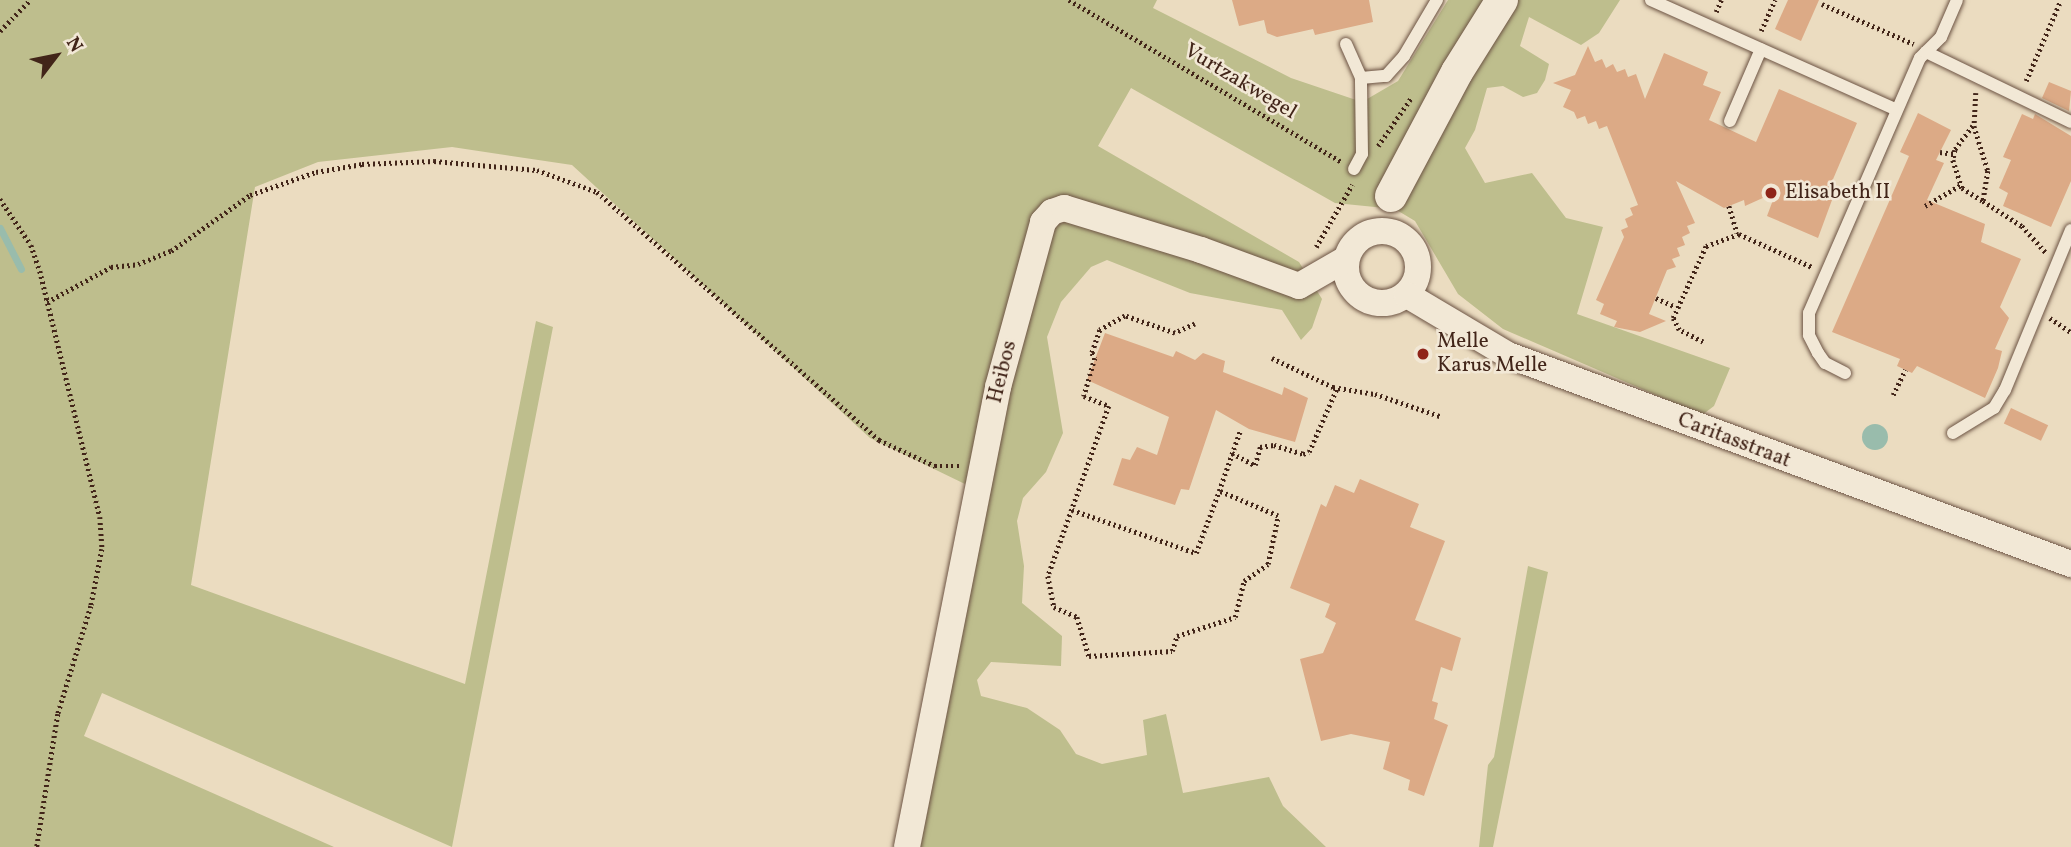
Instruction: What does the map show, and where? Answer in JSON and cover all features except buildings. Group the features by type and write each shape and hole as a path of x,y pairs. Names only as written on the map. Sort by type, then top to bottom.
{"street":[{"path":"1389,228 1391,196 1444,94 1502,0"},
{"name":"Heibos","path":"907,847 984,461 1042,222 1052,212 1064,208 1209,253 1299,286 1319,278 1346,259"},
{"path":"1389,228 1409,242 1419,267 1407,295 1391,303 1373,303 1356,293 1346,278 1346,259 1354,243 1367,233 1389,228"},
{"name":"Caritasstraat","path":"1407,295 1508,355 2071,564"}],"lane":[{"path":"1361,78 1387,76 1404,56 1437,0"},
{"path":"1845,373 1825,363 1809,335 1809,313 1897,110 1926,52 1941,37 1957,0"},
{"path":"1655,1 1897,110"},
{"path":"1346,44 1361,78 1363,154 1356,172"},
{"path":"1730,121 1758,48"},
{"path":"1926,52 2071,122"},
{"path":"1953,433 1994,408 2071,230"}],"path":[{"path":"0,31 30,0"},
{"name":"Vurtzakwegel","path":"1069,0 1356,172"},
{"path":"1758,48 1775,0"},
{"path":"2019,97 2060,2"},
{"path":"1822,4 1926,52"},
{"path":"1982,79 1976,94 1974,126 1988,171 1983,201"},
{"path":"1319,278 1312,256 1356,172 1418,87"},
{"path":"1974,126 1954,154 1961,185 2022,226 2056,265"},
{"path":"1940,152 1954,154"},
{"path":"47,302 111,267 138,264 171,251 250,195 316,172 362,164 435,161 537,170 597,192 879,440 935,466 984,461"},
{"path":"1925,206 1961,185"},
{"path":"0,199 31,245 100,517 102,550 91,606 58,714 37,847"},
{"path":"1729,206 1737,233 1826,274"},
{"path":"1703,342 1679,330 1673,318 1676,307 1704,249 1737,233"},
{"path":"1656,298 1676,307"},
{"path":"1195,324 1175,333 1125,316 1100,330 1084,396 1109,406 1048,576 1054,607 1077,618 1089,656 1172,651 1177,636 1235,617 1244,581 1268,564 1278,516 1219,491"},
{"path":"1272,358 1337,388 1375,394 1442,417"},
{"path":"1893,395 1905,370"},
{"path":"1232,453 1255,465 1260,447 1274,445 1303,454 1309,452 1337,388"},
{"path":"1072,510 1196,553 1240,430"}],"green space":[{"path":"0,0 1157,0 1153,8 1291,78 1362,102 1398,81 1448,0 1620,0 1599,33 1581,45 1529,17 1520,46 1549,64 1545,80 1537,93 1523,97 1503,86 1487,88 1475,130 1465,148 1485,183 1532,173 1566,218 1603,227 1577,314 1730,368 1714,406 1702,415 1503,329 1458,294 1415,221 1395,209 1335,203 1131,88 1098,146 1299,262 1322,299 1312,328 1301,340 1282,310 1190,293 1107,260 1091,267 1061,302 1047,337 1063,433 1046,472 1023,498 1017,521 1024,566 1022,603 1062,636 1061,666 991,662 977,680 981,696 1027,708 1060,730 1076,754 1102,764 1147,755 1143,720 1166,714 1183,793 1269,777 1283,806 1326,847 895,847 967,485 870,438 572,165 452,147 318,162 255,187 191,585 465,684 536,321 553,327 452,847 102,693 84,736 334,847 0,847"},
{"path":"1528,566 1548,572 1493,847 1479,847 1488,765 1494,757"}],"shaded area":[{"path":"1875,424 1884,428 1888,437 1884,446 1875,450 1866,446 1862,437 1866,428"}],"waterway":[{"path":"0,228 21,269"}],"place":[{"name":"Elisabeth II","path":"1771,193"},
{"name":"Melle Karus Melle","path":"1423,354"}]}
